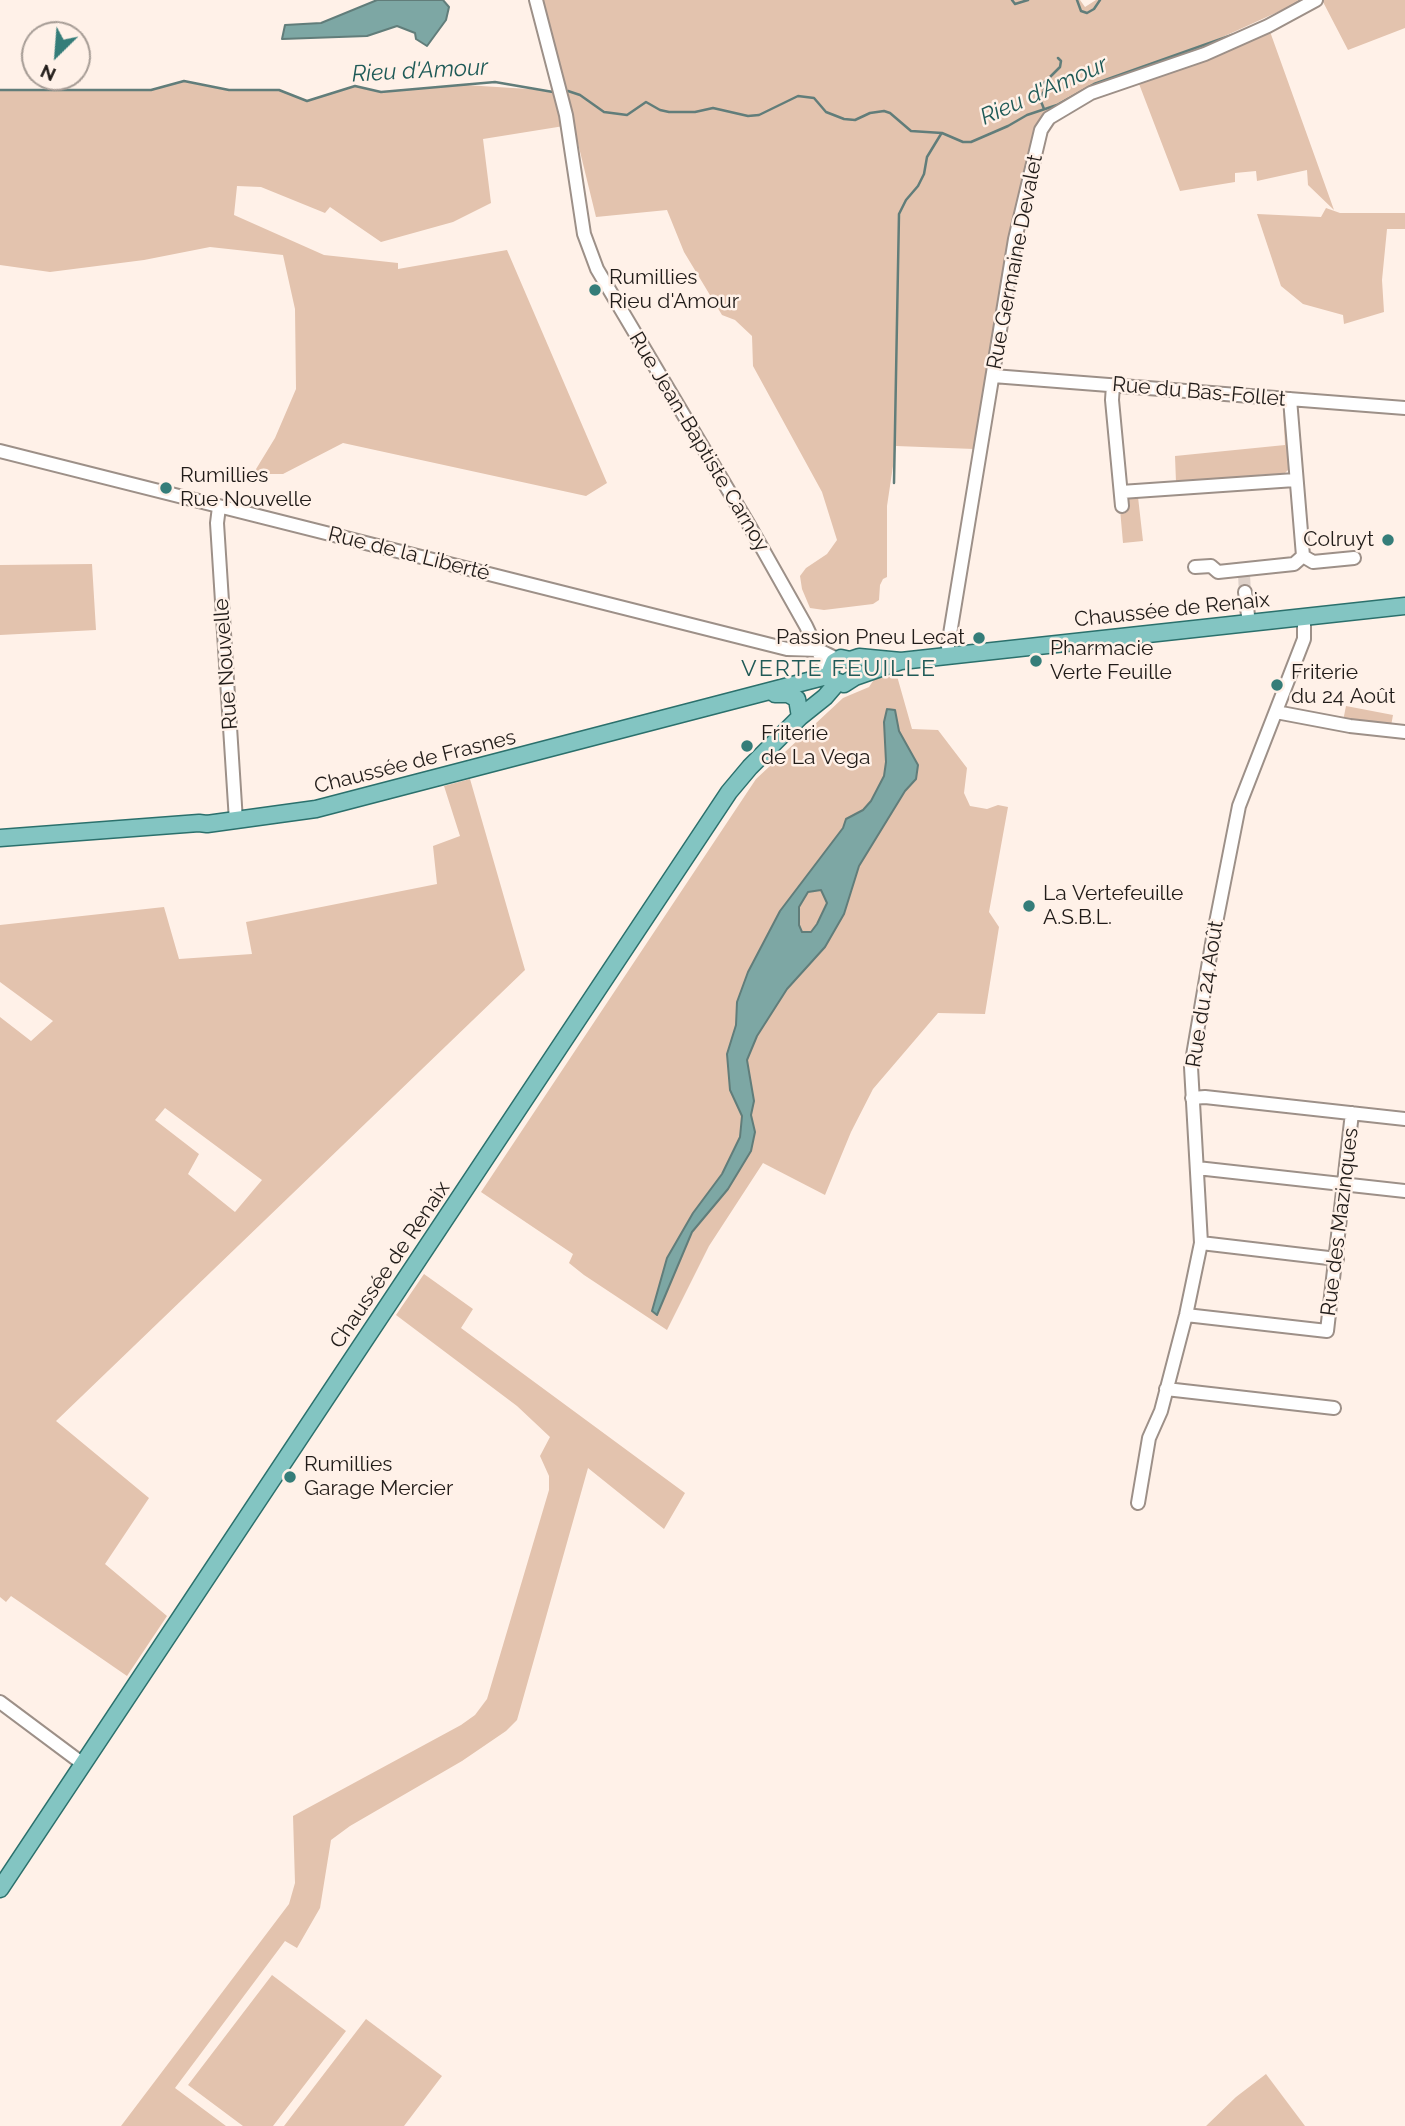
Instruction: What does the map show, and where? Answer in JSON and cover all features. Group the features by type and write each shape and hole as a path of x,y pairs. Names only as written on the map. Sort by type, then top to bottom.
{"main road":[{"name":"Chaussée de Renaix","path":"837,669 847,683 855,677 901,661 1405,606"},
{"name":"Chaussée de Renaix","path":"0,1889 729,792 800,717 825,697 837,669 859,657 901,661"},
{"name":"Chaussée de Frasnes","path":"0,838 236,821 316,809 769,693 837,669"},
{"path":"769,693 792,695 799,703 800,717"}],"street":[{"name":"Rue Jean-Baptiste Carnoy","path":"536,0 566,115 584,234 597,269 750,525 819,650"},
{"name":"Rue Germaine Devalet","path":"949,655 948,646 1015,239 1041,130 1049,118 1091,93 1216,49 1268,26 1316,0"},
{"name":"Rue du Bas-Follet","path":"993,376 1405,408"},
{"path":"1112,385 1122,506"},
{"path":"1290,400 1303,555 1313,562 1354,558"},
{"name":"Rue de la Liberté","path":"0,451 783,648 819,650"},
{"path":"1121,492 1295,480"},
{"name":"Rue Nouvelle","path":"219,507 217,523 236,821"},
{"path":"1195,567 1211,566 1218,572 1243,572 1294,564 1303,555"},
{"path":"1245,593 1249,623"},
{"name":"Rue du 24 Août","path":"1138,1503 1149,1438 1161,1411 1201,1243 1191,1067 1195,1037 1240,806 1304,639 1304,617"},
{"path":"819,650 837,669"},
{"path":"1276,712 1350,726 1405,732"},
{"path":"1192,1098 1205,1097 1405,1119"},
{"name":"Rue des Mazinques","path":"1186,1315 1327,1331 1352,1112"},
{"path":"1197,1168 1405,1191"},
{"path":"1201,1243 1337,1259"},
{"path":"1166,1389 1334,1408"},
{"path":"0,1702 83,1764"}],"shaded area":[{"path":"543,0 1080,0 1085,7 1096,0 1304,0 1148,71 1268,26 1334,210 1308,185 1307,170 1257,181 1256,171 1235,173 1235,182 1180,191 1136,76 1047,115 1028,162 974,449 896,446 887,506 887,577 880,585 879,600 873,604 824,610 810,608 800,576 806,568 827,554 837,540 822,492 753,366 752,336 735,320 722,315 684,252 667,210 596,217"},
{"path":"1322,0 1405,0 1405,28 1348,50"},
{"path":"184,81 233,90 279,90 307,101 355,86 381,92 465,85 561,91 564,126 483,139 491,203 453,222 381,242 330,207 325,213 261,187 237,186 234,215 324,255 398,263 398,269 507,250 607,483 586,496 343,443 283,474 253,474 275,438 296,389 295,309 283,255 210,247 144,260 50,272 0,265 0,89 151,90"},
{"path":"1326,208 1340,213 1405,213 1405,229 1387,229 1382,280 1384,312 1344,324 1343,315 1303,304 1281,286 1257,214 1321,217"},
{"path":"1283,409 1291,462 1282,476 1274,478 1270,474 1189,481 1186,485 1176,482 1175,456 1285,445"},
{"path":"1138,497 1143,541 1123,543 1120,509 1128,499"},
{"path":"92,564 96,630 0,635 0,565"},
{"path":"897,676 912,729 938,730 967,768 964,793 970,806 987,809 998,805 1008,807 989,912 999,927 985,1014 938,1013 873,1089 851,1132 825,1195 763,1163 709,1246 667,1330 584,1275 569,1263 573,1254 481,1192 756,779 843,698 869,687 875,678"},
{"path":"1346,706 1393,715 1391,726 1343,721"},
{"path":"470,779 525,970 56,1421 149,1498 105,1564 167,1616 127,1676 11,1596 6,1602 0,1597 0,1017 31,1041 53,1021 0,982 0,925 164,907 179,959 252,954 246,922 437,884 433,846 460,836 444,786","holes":["165,1108 262,1180 235,1212 188,1174 199,1154 155,1120"]},
{"path":"424,1274 473,1309 461,1328 685,1493 664,1529 588,1468 517,1720 506,1731 462,1761 350,1826 331,1840 320,1908 297,1948 285,1941 175,2088 226,2126 121,2126 289,1904 295,1883 293,1816 461,1725 475,1715 487,1699 549,1490 549,1476 540,1456 550,1437 517,1406 396,1315"},
{"path":"272,1975 346,2031 273,2126 243,2126 188,2085"},
{"path":"366,2019 442,2076 404,2126 284,2126"},
{"path":"1266,2074 1305,2126 1206,2126 1236,2097"}],"water":[{"path":"377,0 443,0 449,7 446,20 427,46 416,39 415,33 397,26 367,36 282,39 285,25 321,23"},
{"path":"887,709 895,710 899,731 918,765 916,779 905,791 859,866 844,914 825,947 787,989 757,1036 747,1060 754,1101 751,1115 755,1132 751,1151 728,1189 692,1232 657,1315 652,1311 667,1258 693,1213 722,1174 740,1137 742,1116 730,1090 727,1054 736,1025 737,1002 748,972 780,911 843,828 846,819 863,810 871,801 884,776 884,722","holes":["821,890 827,903 811,932 802,932 799,925 799,907 808,892"]}],"waterway":[{"path":"1012,0 1015,4 1028,0"},
{"path":"1077,0 1081,11 1087,13 1094,9 1100,0"},
{"name":"Rieu d'Amour","path":"1285,10 1302,0"},
{"name":"Rieu d'Amour","path":"568,91 580,95 604,112 627,115 646,102 669,112 695,112 713,108 748,116 759,115 798,96 814,98 826,112 844,119 855,120 870,113 884,111 911,131 942,133 963,142 971,142 1027,115 1057,105 1094,84 1232,35"},
{"path":"1044,109 1040,99 1044,83 1060,67 1061,61 1058,58"},
{"name":"Rieu d'Amour","path":"0,90 151,90 184,81 229,90 279,90 307,101 355,86 381,92 495,82 553,92"},
{"path":"894,483 899,214 918,186 924,174 927,157 941,134"}],"tunnel":[{"path":"1244,575 1245,592"}],"place":[{"name":"Rumillies Rieu d'Amour","path":"595,290"},
{"name":"Rumillies Rue Nouvelle","path":"166,488"},
{"name":"Colruyt","path":"1388,540"},
{"name":"Passion Pneu Lecat","path":"979,638"},
{"name":"Pharmacie Verte Feuille","path":"1036,661"},
{"name":"Friterie du 24 Août","path":"1277,685"},
{"name":"Friterie de La Vega","path":"747,746"},
{"name":"La Vertefeuille A.S.B.L.","path":"1029,906"},
{"name":"Rumillies Garage Mercier","path":"290,1477"}],"district":[{"name":"VERTE FEUILLE","path":"839,669"}]}
